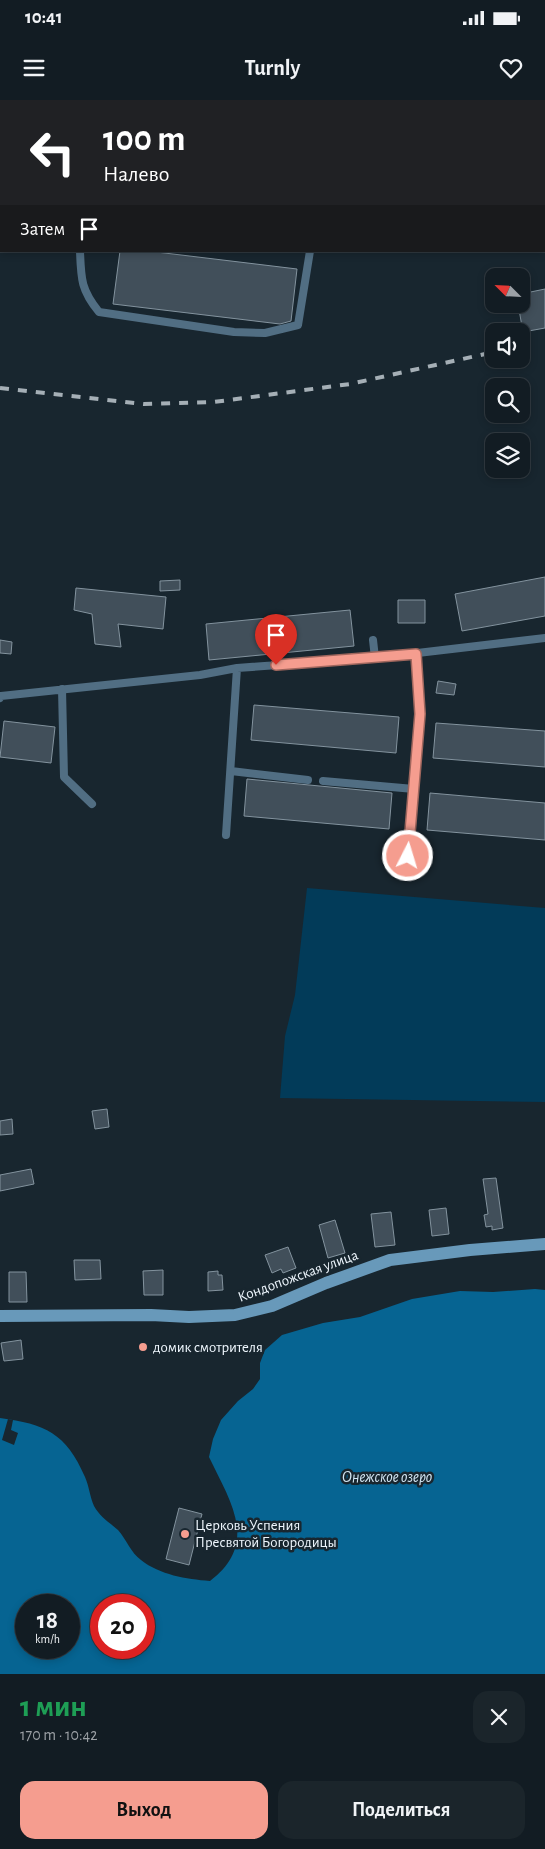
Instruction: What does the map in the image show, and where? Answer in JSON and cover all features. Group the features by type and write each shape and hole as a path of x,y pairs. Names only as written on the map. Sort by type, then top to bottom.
{"street":[{"name":"Кондопожская улица","path":"0,1316 151,1315 190,1317 235,1315 272,1306 326,1283 390,1260 470,1250 545,1244"}],"lane":[{"path":"80,252 82,283 90,301 99,312 234,332 265,333 298,325 310,252"},
{"path":"0,698 1,696 200,675 237,668 375,658 545,638"},
{"path":"373,640 375,658"},
{"path":"408,856 420,714 416,654"},
{"path":"226,835 232,772 237,668"},
{"path":"62,689 64,777 92,804"},
{"path":"232,772 308,780"},
{"path":"323,781 414,789"}],"shaded area":[{"path":"307,888 545,908 545,1102 280,1098 285,1036 295,995"}],"water":[{"name":"Онежское озеро","path":"545,1290 545,1674 0,1674 0,1418 16,1420 42,1428 62,1441 78,1462 96,1510 118,1530 134,1554 141,1560 165,1573 210,1581 225,1567 234,1552 237,1537 236,1521 232,1506 209,1457 213,1439 221,1420 238,1401 253,1389 260,1379 260,1363 265,1350 282,1335 323,1323 360,1317 412,1299 460,1291"}],"pier":[{"path":"8,1419 13,1420 11,1430 18,1433 14,1445 2,1440"}],"building":[{"path":"120,252 156,252 297,269 291,321 280,324 113,304"},
{"path":"545,289 545,328 530,331 530,323 521,323 520,313 530,313 530,292"},
{"path":"545,577 545,616 462,631 455,594"},
{"path":"180,580 180,590 160,591 160,581"},
{"path":"76,588 166,597 163,629 118,624 121,647 95,644 92,614 74,610"},
{"path":"398,600 425,600 425,623 398,623"},
{"path":"350,610 354,646 209,660 206,624"},
{"path":"0,640 12,642 11,654 0,653"},
{"path":"438,681 456,684 454,695 436,693"},
{"path":"254,705 399,717 396,753 251,740"},
{"path":"4,721 55,727 51,763 0,757"},
{"path":"436,723 545,731 545,767 433,758"},
{"path":"247,779 392,793 389,829 244,816"},
{"path":"430,793 545,803 545,840 427,830"},
{"path":"107,1109 109,1127 95,1129 92,1111"},
{"path":"12,1119 13,1134 0,1135 0,1121"},
{"path":"31,1169 34,1184 0,1191 0,1175"},
{"path":"496,1178 503,1228 492,1230 492,1226 486,1227 484,1215 488,1214 483,1179"},
{"path":"446,1208 449,1234 432,1236 429,1210"},
{"path":"391,1212 395,1245 375,1247 371,1214"},
{"path":"335,1220 345,1253 328,1258 319,1225"},
{"path":"288,1247 296,1268 283,1273 281,1269 272,1273 265,1255"},
{"path":"74,1260 100,1260 101,1279 75,1280"},
{"path":"163,1270 163,1295 144,1295 143,1271"},
{"path":"218,1271 218,1275 222,1275 223,1290 208,1291 208,1272"},
{"path":"9,1272 26,1272 27,1302 9,1302"},
{"path":"21,1340 23,1359 4,1361 1,1343"},
{"name":"Церковь Успения Пресвятой Богородицы","path":"179,1508 202,1514 189,1565 166,1559"}],"railway":[{"path":"0,388 144,404 214,402 350,384 485,354"}],"place":[{"name":"домик смотрителя","path":"143,1347"},
{"name":"Церковь Успения Пресвятой Богородицы","path":"185,1534"}],"route":[{"path":"276,665 416,654 420,714 408,856"}]}
